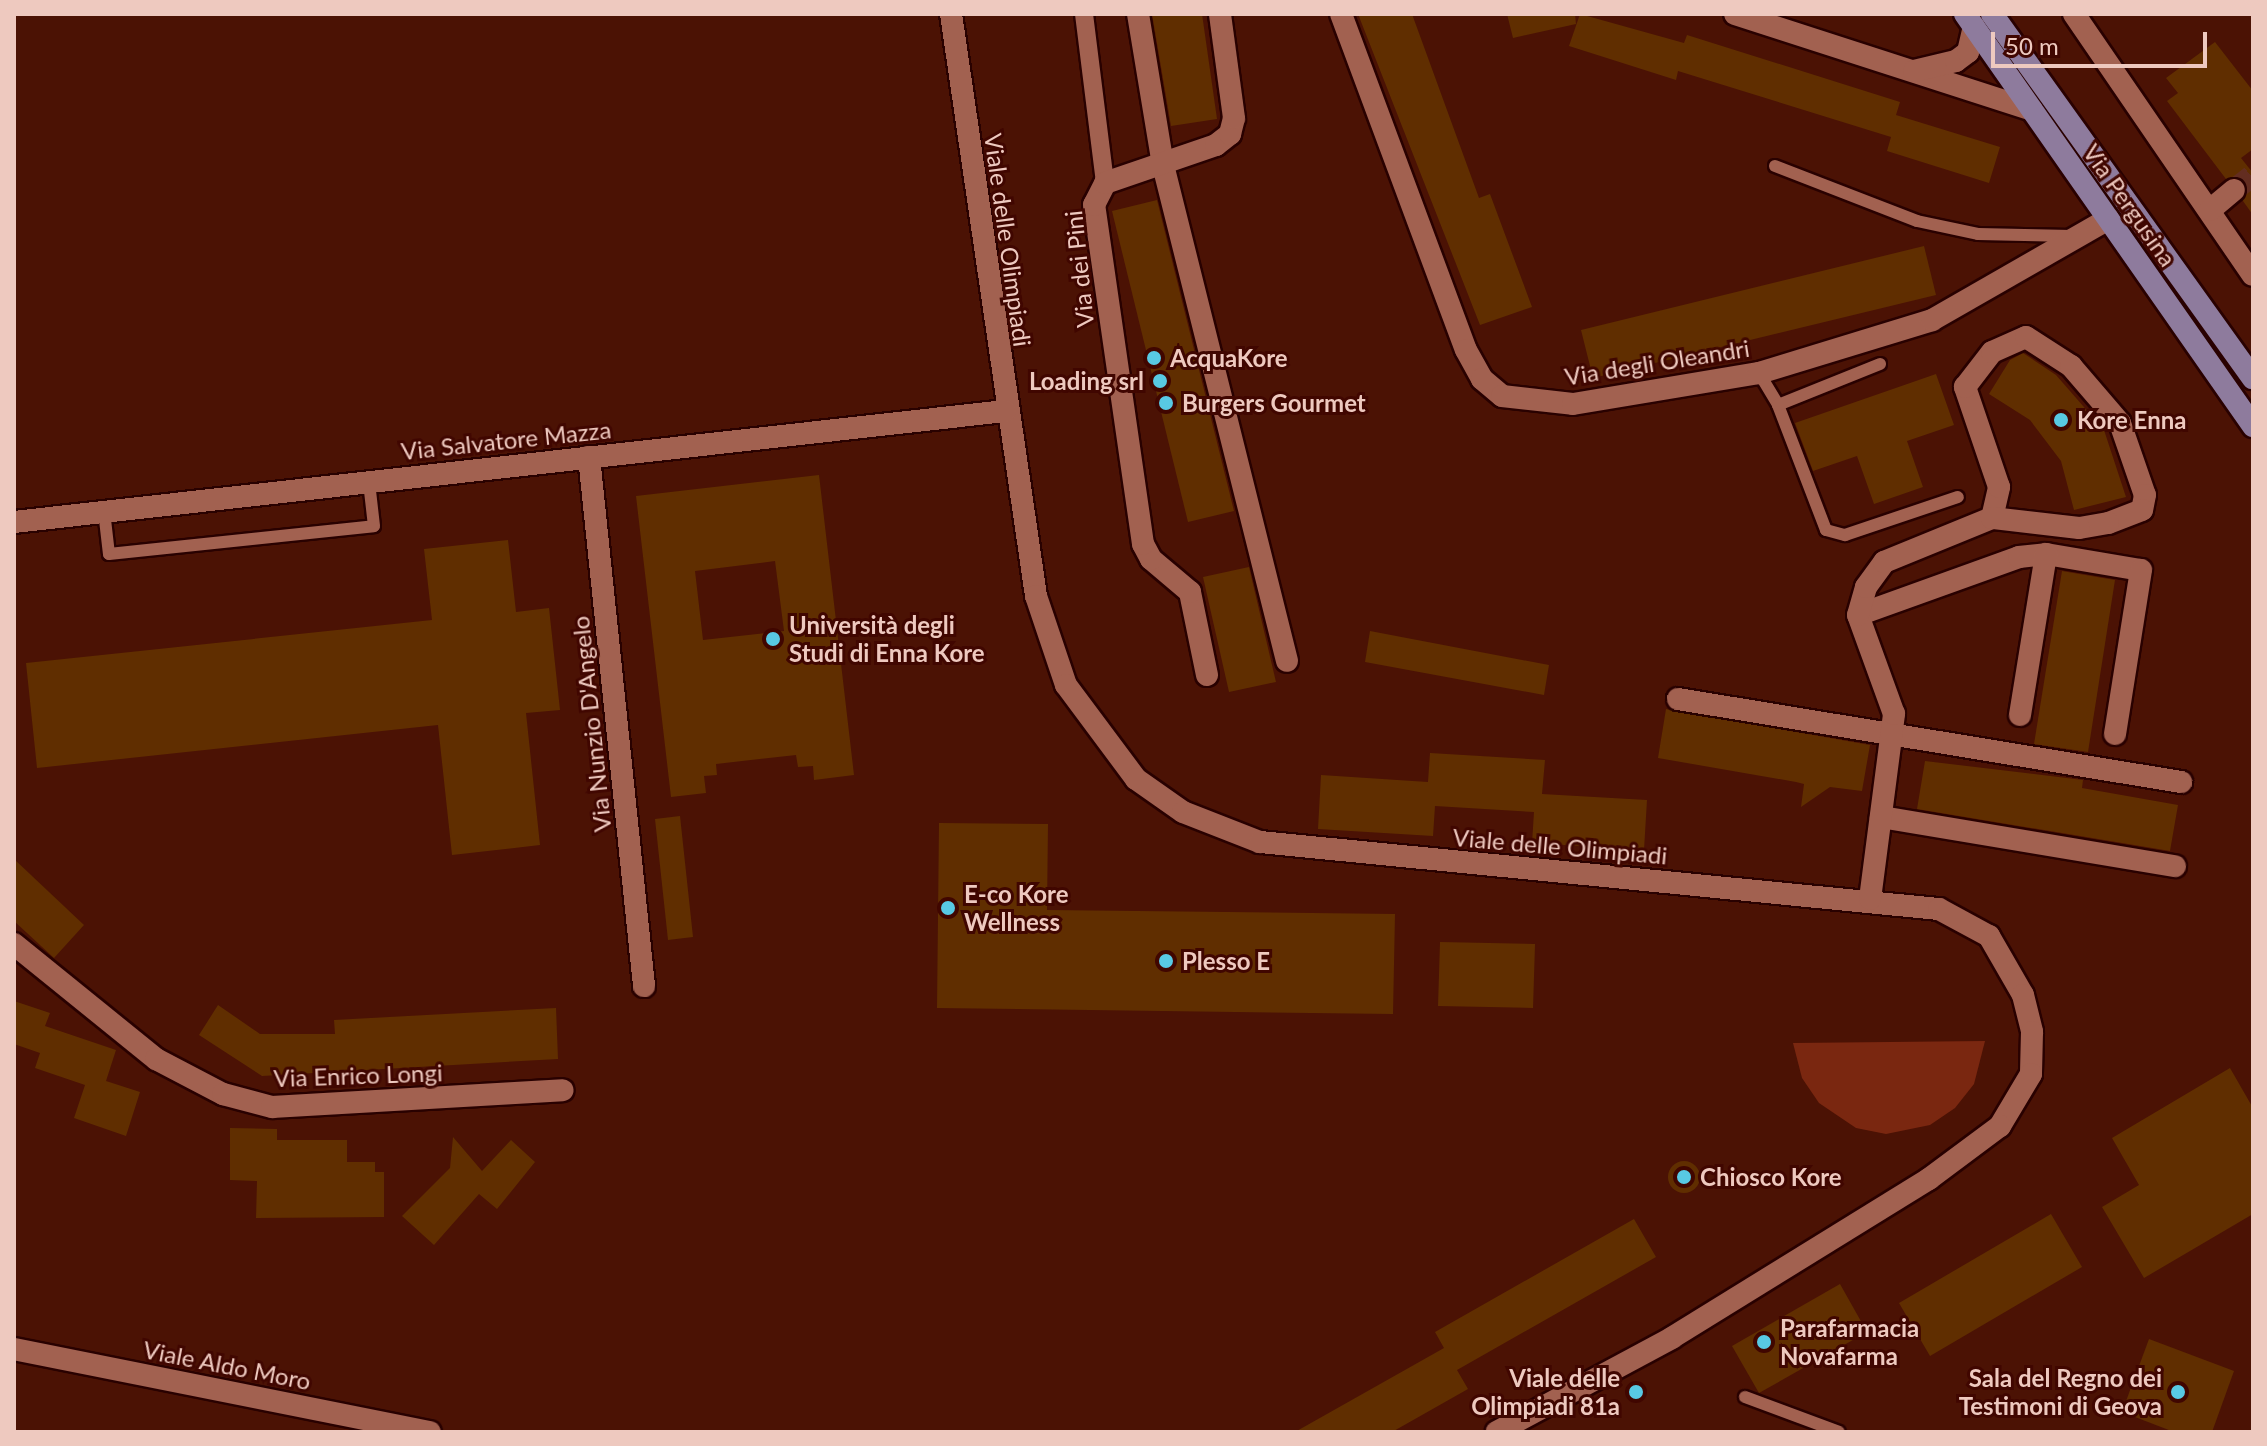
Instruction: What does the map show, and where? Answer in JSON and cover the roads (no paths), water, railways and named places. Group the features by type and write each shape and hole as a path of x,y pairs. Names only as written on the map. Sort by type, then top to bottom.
{"main road":[{"name":"Via Pergusina","path":"1977,18 2032,110 2253,426"},
{"name":"Via Pergusina","path":"1977,18 2253,378"}],"street":[{"name":"Viale delle Olimpiadi","path":"951,14 1005,411 1036,596 1066,685 1136,779 1183,812 1260,842 1359,855 1870,899 1939,909 1989,936 2023,995 2032,1032 2031,1074 2019,1103 2000,1126 1929,1179 1672,1338 1497,1432"},
{"path":"1084,14 1105,183"},
{"path":"1138,14 1163,165 1287,661"},
{"name":"Via dei Pini","path":"1207,675 1190,592 1151,559 1143,544 1094,205 1105,183 1163,165 1230,134 1234,118 1220,14"},
{"name":"Via degli Oleandri","path":"1341,14 1482,379 1502,396 1573,404 1759,373 1932,320 2108,219"},
{"path":"1735,14 2032,110"},
{"path":"2074,14 2253,275"},
{"path":"1909,71 1956,61 1968,52 1977,18"},
{"path":"2210,210 2234,190"},
{"path":"1870,899 1894,714 1858,615 1866,587 1884,562 1992,518 2094,526 2129,519 2142,510 2145,495 2120,423 2071,366 2026,337 1992,352 1965,387 1999,487 1992,518"},
{"name":"Via Salvatore Mazza","path":"14,522 1005,411"},
{"name":"Via Nunzio D'Angelo","path":"589,457 644,986"},
{"path":"1858,615 2019,557 2046,554 2141,570 2115,734"},
{"path":"2020,715 2046,554"},
{"path":"1678,699 2181,782"},
{"path":"1881,817 2175,866"},
{"name":"Via Enrico Longi","path":"14,944 156,1059 223,1094 260,1104 563,1090"},
{"name":"Viale Aldo Moro","path":"14,1349 430,1432"}],"lane":[{"path":"1775,166 1917,221 1992,235 2082,236"},
{"path":"1778,405 1880,364"},
{"path":"1759,373 1778,405 1826,530 1845,535 1958,497"},
{"path":"104,511 109,554 374,526 369,482"},
{"path":"1745,1397 1839,1432"}],"tunnel":[{"path":"2234,190 2253,175"}],"place":[{"name":"AcquaKore","path":"1154,358"},
{"name":"Loading srl","path":"1160,381"},
{"name":"Burgers Gourmet","path":"1166,403"},
{"name":"Kore Enna","path":"2061,420"},
{"name":"Università degli Studi di Enna Kore","path":"773,639"},
{"name":"E-co Kore Wellness","path":"948,908"},
{"name":"Plesso E","path":"1166,961"},
{"name":"Chiosco Kore","path":"1684,1177"},
{"name":"Parafarmacia Novafarma","path":"1764,1342"},
{"name":"Viale delle Olimpiadi 81a","path":"1636,1392"},
{"name":"Sala del Regno dei Testimoni di Geova","path":"2178,1392"}]}
